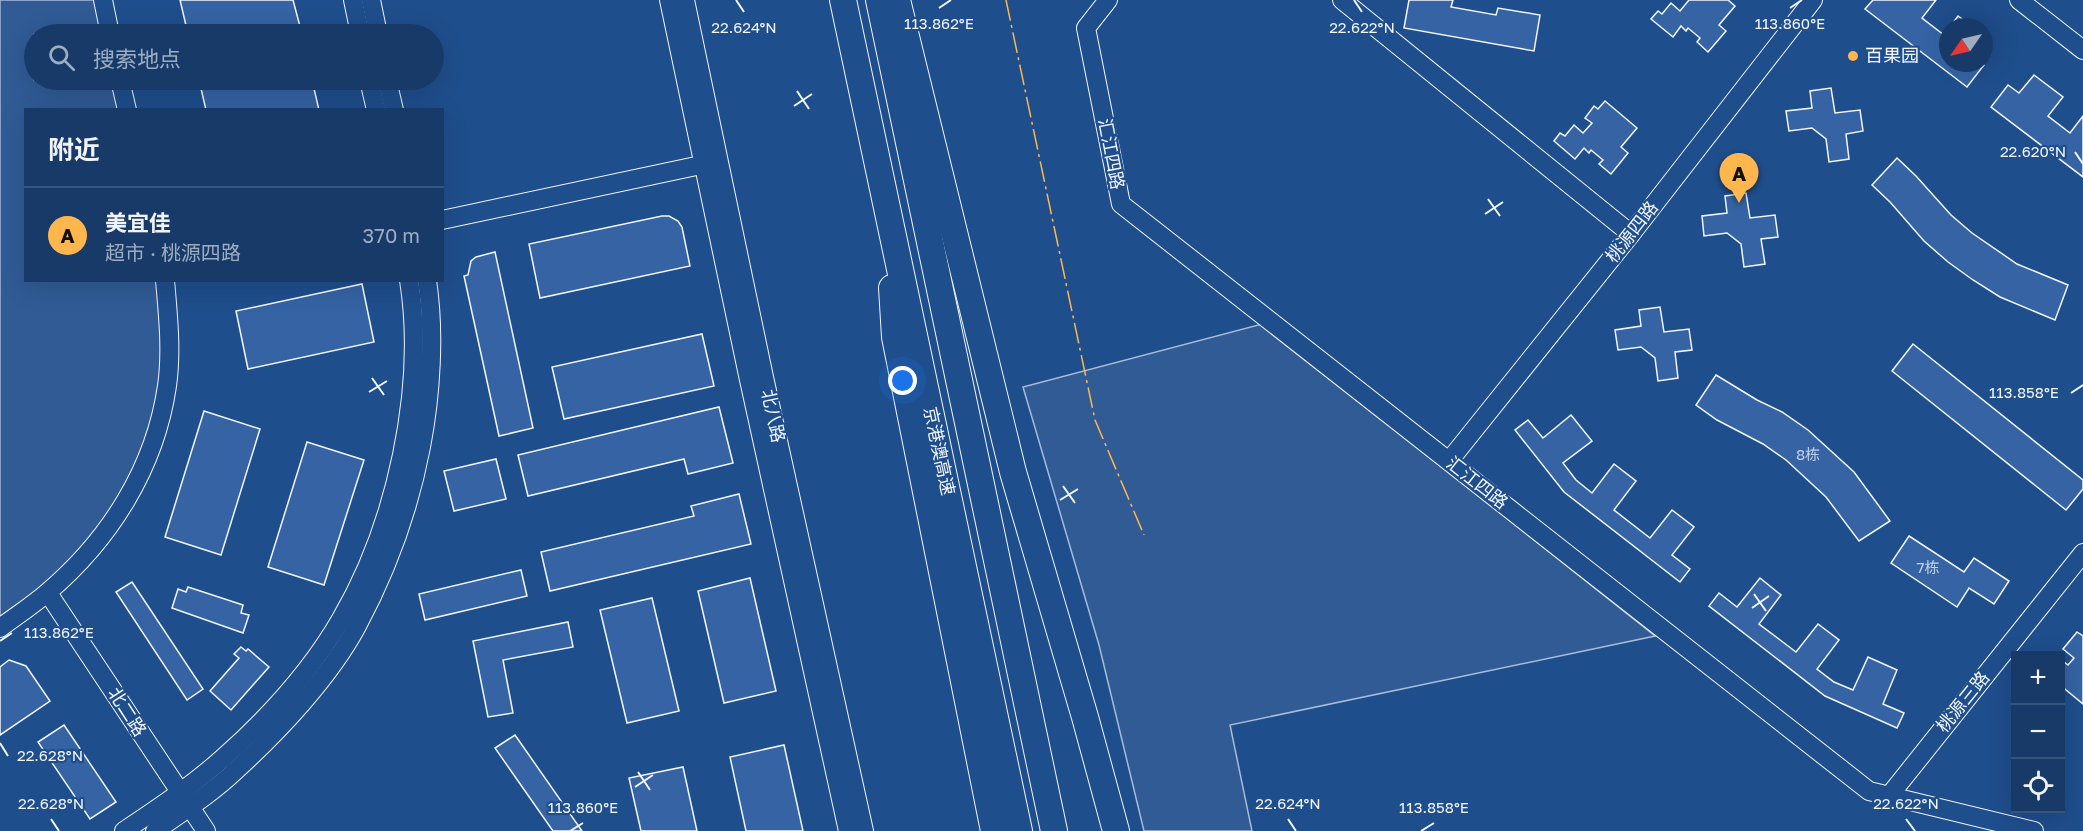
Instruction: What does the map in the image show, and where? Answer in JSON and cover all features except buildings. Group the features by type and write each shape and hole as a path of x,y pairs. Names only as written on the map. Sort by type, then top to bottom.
{"highway":[{"name":"京港澳高速","path":"843,0 888,204 1018,831"},
{"name":"京港澳高速","path":"879,0 1054,831"},
{"path":"897,0 1013,472 1116,831"},
{"path":"888,204 895,337 994,831"}],"street":[{"path":"103,0 108,24"},
{"path":"353,0 358,24"},
{"path":"371,0 376,24"},
{"name":"北八路","path":"669,0 712,162 764,377 864,831"},
{"name":"北八路","path":"685,0 761,438 848,831"},
{"name":"汇江四路","path":"1108,0 1086,28 1121,204 1869,791 2034,831"},
{"path":"1342,0 1631,234"},
{"name":"桃源四路","path":"1449,461 1631,234 1813,0"},
{"path":"2019,0 2083,50"},
{"path":"122,90 127,108"},
{"path":"371,90 376,108"},
{"path":"389,90 393,108"},
{"path":"444,220 712,162"},
{"path":"0,628 48,593 91,550 119,515 139,477 157,430 167,385 170,330 165,282"},
{"path":"155,831 265,717 307,668 341,619 367,564 398,474 407,425 412,379 409,282"},
{"path":"124,831 234,772 278,730 321,679 356,628 401,526 424,428 430,380 427,282"},
{"name":"桃源三路","path":"1889,796 2083,553"},
{"name":"北二路","path":"48,593 206,831"}],"shaded area":[{"path":"0,0 103,0 108,24 24,24 24,90 122,90 127,108 24,108 24,282 165,282 167,385 119,515 0,626"},
{"path":"1262,324 1655,636 1230,725 1252,831 1144,831 1099,645 1023,387"}],"power":[{"path":"1006,0 1095,420 1144,535"}],"place":[{"name":"百果园","path":"1853,56"},
{"name":"美宜佳","path":"1739,203"}]}
